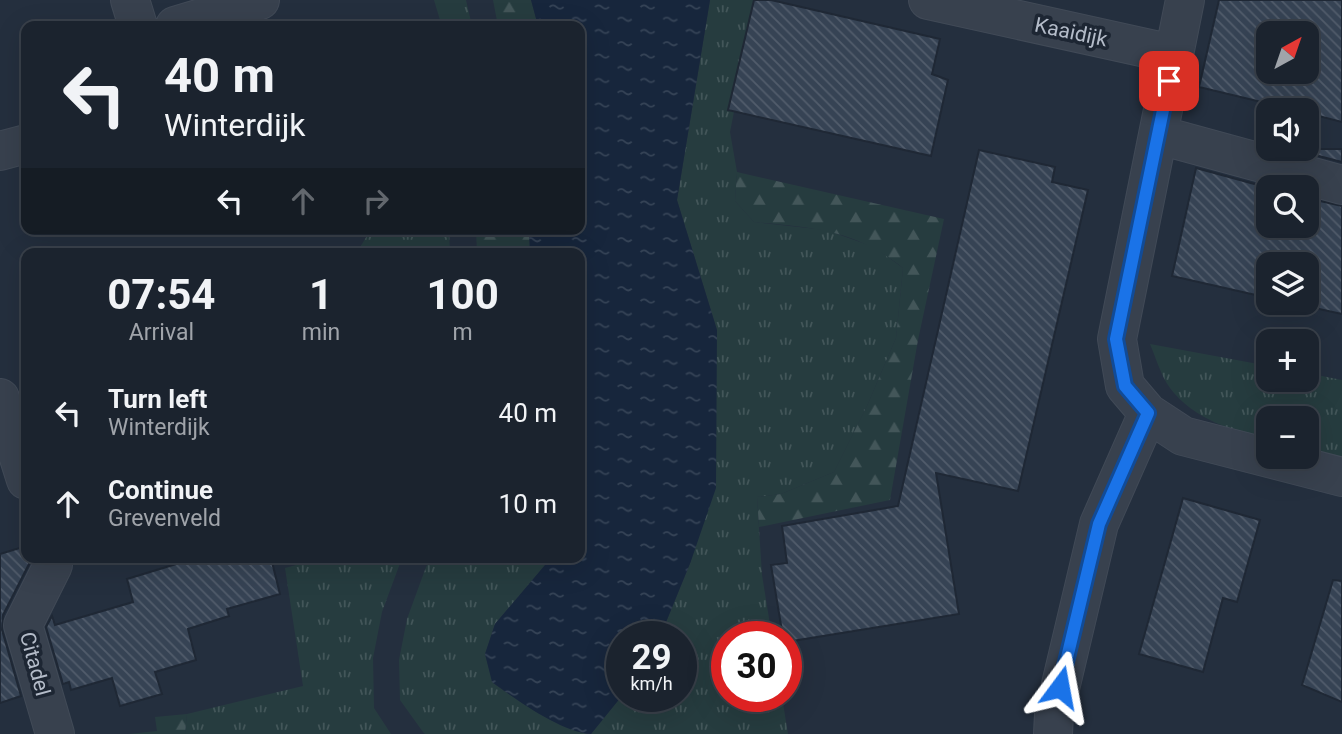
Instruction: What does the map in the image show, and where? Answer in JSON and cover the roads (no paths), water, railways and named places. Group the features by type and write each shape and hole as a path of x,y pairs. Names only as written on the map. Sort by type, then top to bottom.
{"street":[{"path":"130,0 136,21"},
{"path":"191,21 260,0"},
{"name":"Kaaidijk","path":"929,0 1173,54"},
{"path":"1185,0 1116,339 1137,399 1183,436 1342,477"},
{"path":"1159,135 1342,185"},
{"path":"0,151 21,145"},
{"path":"0,398 21,464"},
{"path":"1053,734 1054,714 1099,524 1137,399"},
{"name":"Citadel","path":"52,563 23,625 55,734"}],"water":[{"path":"531,0 710,0 677,200 717,330 716,488 667,621 606,621 606,712 609,712 591,734 566,728 526,706 492,682 485,654 495,624 547,563 585,563 585,248 530,248 529,235 585,235 585,21 537,21"}]}
